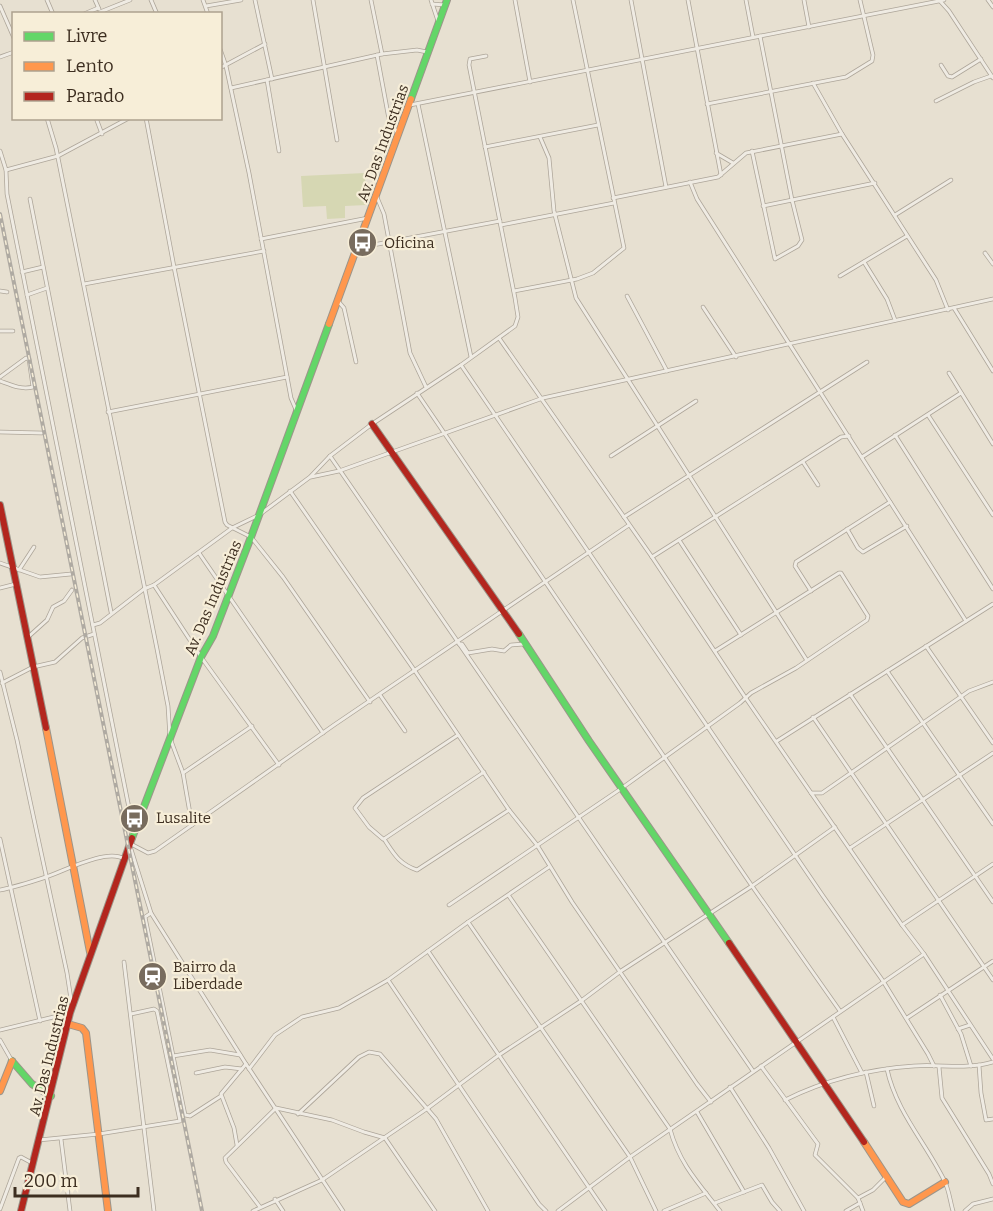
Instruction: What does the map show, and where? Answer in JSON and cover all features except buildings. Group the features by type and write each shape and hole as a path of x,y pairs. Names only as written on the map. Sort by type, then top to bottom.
{"street":[{"path":"95,0 100,11 130,0"},
{"path":"203,0 208,12"},
{"path":"206,6 241,0"},
{"path":"255,0 272,79"},
{"path":"313,0 337,140"},
{"path":"371,0 382,54"},
{"path":"515,0 530,82"},
{"path":"514,291 572,281 593,273 622,251 624,243 573,0"},
{"path":"631,0 666,187"},
{"path":"688,0 721,175"},
{"path":"746,0 753,38"},
{"path":"804,0 809,27"},
{"path":"707,105 851,75 872,61 873,56 860,0"},
{"path":"410,105 941,0 993,77 974,82 936,101"},
{"path":"988,0 993,7"},
{"path":"438,22 431,2 446,3"},
{"name":"Av. Das Industrias","path":"21,1211 71,1010 140,815 201,657 213,636 251,537 446,3"},
{"path":"0,6 12,33"},
{"path":"752,151 775,260 798,246 802,240 760,36"},
{"path":"222,67 265,44"},
{"path":"231,88 382,54 417,50 429,53"},
{"path":"222,55 231,88 264,251 292,404 297,412"},
{"path":"377,55 389,119 399,134"},
{"path":"93,625 100,623 144,589 154,585 232,528 259,515 310,477 330,456 372,423 500,338 518,321 469,60 486,56"},
{"path":"941,65 948,76 952,76 981,59"},
{"path":"267,80 279,151"},
{"path":"813,82 842,134 936,280 948,309"},
{"path":"418,104 471,358"},
{"path":"48,120 58,156 168,706 170,738 183,773 192,825"},
{"path":"97,120 103,134"},
{"path":"6,170 58,156 126,120"},
{"path":"146,120 225,522 251,537 283,577 370,702"},
{"path":"485,147 598,125"},
{"path":"613,198 721,175 740,156 752,151 842,134"},
{"path":"545,146 546,135"},
{"path":"540,137 545,146 552,177 553,204 577,301 806,660"},
{"path":"0,151 6,170 7,194 22,272 131,818 131,843 151,913 249,1069 343,1211"},
{"path":"716,153 733,163"},
{"path":"895,215 951,180"},
{"path":"690,182 697,199 966,621"},
{"path":"763,206 875,183"},
{"path":"376,195 382,210 410,353 426,387"},
{"path":"30,199 111,613"},
{"path":"357,248 556,215 614,203"},
{"path":"261,239 368,218"},
{"path":"840,276 907,236"},
{"path":"84,284 264,251"},
{"path":"985,253 993,264"},
{"path":"864,262 887,299 896,320"},
{"path":"22,272 43,267"},
{"path":"27,296 47,288"},
{"path":"0,291 8,292"},
{"path":"627,296 668,371"},
{"path":"310,477 339,471 543,398 993,299"},
{"path":"338,301 344,308 356,362"},
{"path":"703,307 736,357"},
{"path":"954,308 993,371"},
{"path":"0,332 13,331"},
{"path":"500,338 652,557 902,926 924,954 993,1060 971,1066 934,1066 864,1072 823,1083 785,1100"},
{"path":"26,358 29,359 33,387 26,389 16,387 0,379 26,358"},
{"path":"624,517 867,362"},
{"path":"461,365 883,981 934,1066"},
{"path":"949,373 993,444"},
{"path":"108,412 287,377"},
{"path":"417,393 752,886 840,1011"},
{"path":"862,457 961,393"},
{"path":"611,456 696,401"},
{"path":"928,415 993,516"},
{"path":"372,423 797,1041 903,1202 908,1204 916,1201 945,1182"},
{"path":"652,557 841,437 846,430"},
{"path":"0,432 42,433"},
{"path":"895,435 993,589"},
{"path":"841,437 849,436"},
{"path":"330,456 753,1071"},
{"path":"802,462 818,484"},
{"path":"290,491 416,671 509,810 537,845 549,867 711,1102"},
{"path":"812,591 795,566 796,562 891,502"},
{"path":"0,505 16,569 27,638 74,866 90,958"},
{"path":"131,843 148,853 152,852 629,525"},
{"path":"847,529 858,548 863,552 907,526"},
{"path":"679,540 741,635"},
{"path":"16,569 34,546"},
{"path":"199,553 323,733"},
{"path":"0,563 33,576 46,578 71,574"},
{"path":"449,905 665,758 745,697 806,660 868,618 841,573 715,651"},
{"path":"0,588 17,584"},
{"path":"154,585 201,657 279,765"},
{"path":"27,638 47,620 53,607 64,601 72,590"},
{"path":"776,741 993,605"},
{"path":"2,682 33,667 55,662 78,641 95,633"},
{"path":"458,643 462,644 468,653 492,649 504,651 511,645 519,643 526,645"},
{"path":"926,646 993,743"},
{"path":"887,671 993,824"},
{"path":"0,672 67,973 71,1010 40,1021 0,1030"},
{"path":"816,800 851,772 974,688 993,682"},
{"path":"850,694 993,902"},
{"path":"380,695 405,731"},
{"path":"813,717 993,980"},
{"path":"183,773 252,726"},
{"path":"458,735 371,793 355,807 369,827 384,839 397,860 417,870 509,810"},
{"path":"850,848 993,753"},
{"path":"384,839 484,772"},
{"path":"811,793 822,793"},
{"path":"253,1211 322,1180 428,1108 498,1055 835,828"},
{"path":"0,839 40,1021"},
{"path":"0,890 46,877 74,866 115,856 123,857 125,861"},
{"path":"902,926 993,864"},
{"path":"249,1069 275,1035 282,1030 307,1015 339,1008 388,980 549,867"},
{"path":"509,896 670,1129 682,1161 720,1211"},
{"path":"151,913 145,917 185,1115 190,1116 221,1096 246,1064"},
{"path":"468,922 630,1157 656,1211"},
{"path":"428,951 605,1211"},
{"path":"558,1211 630,1157 924,954"},
{"path":"124,962 154,1211"},
{"path":"906,1019 993,962"},
{"path":"388,980 546,1211"},
{"path":"940,995 965,1042 971,1066"},
{"path":"39,1140 179,1122 157,1011 154,1009 131,1014"},
{"path":"833,1017 864,1072 874,1106"},
{"path":"68,1024 82,1028 86,1033 108,1211"},
{"path":"958,1029 970,1025"},
{"path":"0,1040 12,1061 32,1084 51,1096"},
{"path":"173,1056 210,1050 240,1055"},
{"path":"298,1114 359,1057 369,1052 380,1054 418,1100 428,1108 488,1211"},
{"path":"0,1091 12,1061"},
{"path":"979,1065 986,1120 993,1119"},
{"path":"761,1066 818,1144 815,1155 858,1198 862,1211"},
{"path":"196,1073 225,1067 242,1069"},
{"path":"939,1067 942,1098 993,1182"},
{"path":"887,1069 891,1087 899,1105 945,1182 952,1211"},
{"path":"730,1087 769,1148 804,1211"},
{"path":"221,1096 230,1115 237,1145"},
{"path":"276,1108 332,1120 385,1138 435,1211"},
{"path":"260,1207 225,1158 276,1108"},
{"path":"697,1112 744,1192"},
{"path":"61,1138 70,1211"},
{"path":"0,1209 19,1158 21,1156 33,1164"},
{"path":"858,1198 873,1190 886,1177"},
{"path":"714,1204 763,1186 780,1211"},
{"path":"664,1211 706,1193"},
{"path":"965,1211 972,1204 993,1199"},
{"path":"275,1200 283,1211"},
{"path":"846,1211 860,1203"}],"green space":[{"path":"365,173 366,205 345,206 345,218 327,219 326,206 303,207 301,176"}],"railway":[{"path":"0,214 202,1211"}],"traffic: fast":[{"path":"411,99 447,0"},
{"path":"132,838 201,657 213,636 251,537 329,324"},
{"path":"519,634 589,741 729,943"},
{"path":"12,1061 32,1084 51,1096"}],"traffic: slow":[{"path":"329,324 411,99"},
{"path":"46,728 90,952"},
{"path":"68,1024 82,1028 86,1033 108,1211"},
{"path":"0,1091 12,1061"},
{"path":"864,1142 903,1202 909,1204 945,1182"}],"traffic: jam":[{"path":"372,424 519,634"},
{"path":"0,505 46,728"},
{"path":"21,1211 70,1013 132,838"},
{"path":"729,943 864,1142"}],"place":[{"name":"Oficina","path":"363,243"},
{"name":"Lusalite","path":"135,818"},
{"name":"Bairro da Liberdade","path":"152,976"}]}
